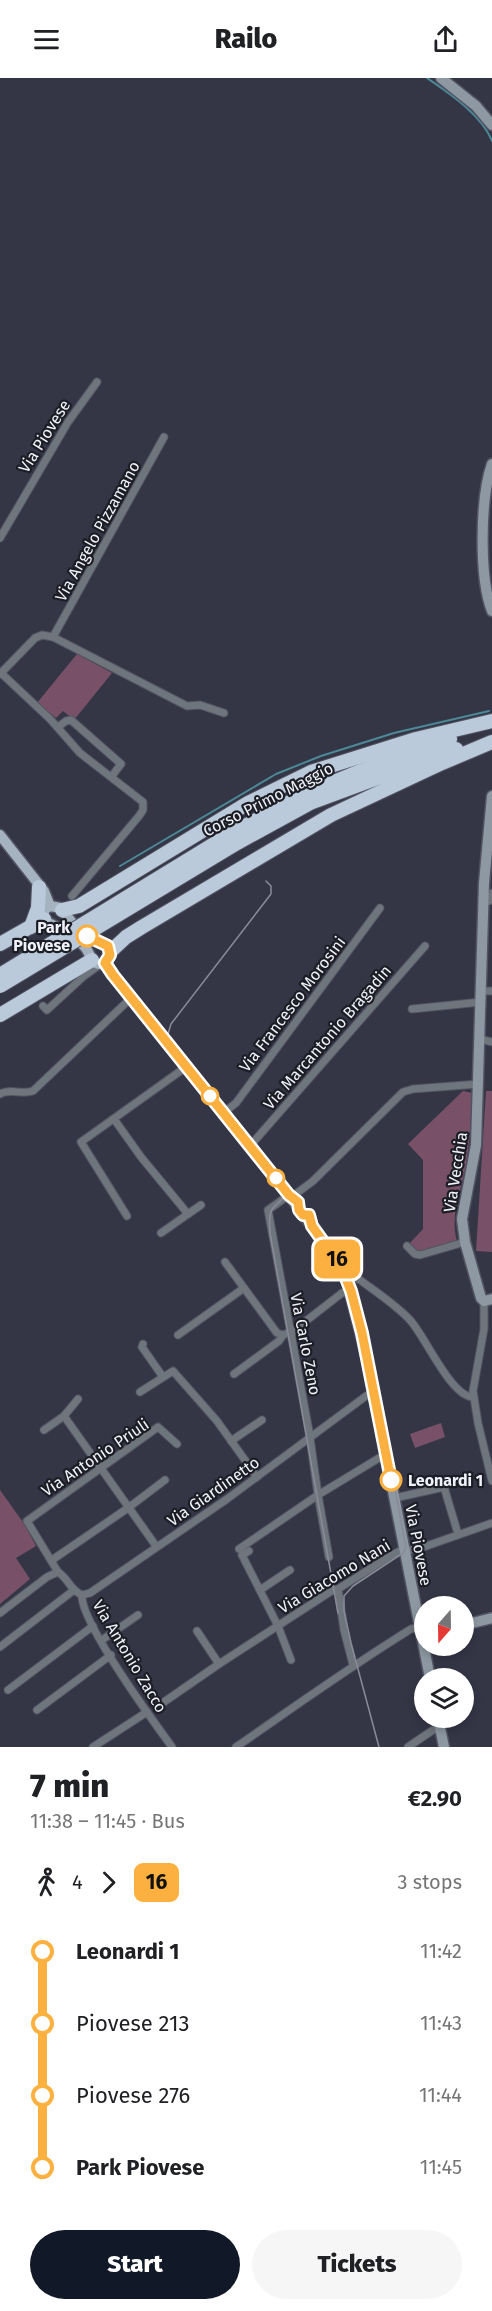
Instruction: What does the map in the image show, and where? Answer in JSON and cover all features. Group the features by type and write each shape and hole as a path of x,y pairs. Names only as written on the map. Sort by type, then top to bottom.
{"highway":[{"path":"56,908 79,906 248,802 311,772 406,742 492,721"},
{"name":"Corso Primo Maggio","path":"76,934 237,843 308,798 412,752 492,727"},
{"name":"Corso Primo Maggio","path":"308,798 492,737"},
{"path":"0,1015 102,960 116,945 142,927 332,815 492,742"},
{"path":"31,927 38,908 39,887"},
{"path":"0,944 44,919"},
{"path":"0,975 76,934"},
{"path":"0,986 76,934"}],"main road":[{"path":"441,78 476,106 492,125"},
{"path":"492,465 486,484 484,533 485,584 492,611"},
{"name":"Via Vecchia","path":"488,1300 481,1298 465,1242 462,1218 475,1155 484,995 483,902 492,796"},
{"name":"Via Piovese","path":"0,835 56,908 87,936 104,943 102,960"},
{"path":"44,919 45,909 56,908"},
{"name":"Via Piovese","path":"44,919 51,925 63,928 102,960 289,1195 336,1258 351,1291 414,1596"},
{"path":"474,1622 492,1618"},
{"path":"440,1728 444,1747"}],"street":[{"name":"Via Piovese","path":"0,538 68,422 97,382"},
{"name":"Via Angelo Pizzamano","path":"53,637 164,437"},
{"path":"72,896 143,810 143,802 80,753 58,727 0,674 35,638 42,635 53,637 187,706 200,705 224,713"},
{"path":"58,727 71,720 122,764 112,776"},
{"path":"483,902 489,901 492,893"},
{"name":"Via Francesco Morosini","path":"224,1113 236,1103 380,908"},
{"name":"Via Marcantonio Bragadin","path":"250,1146 425,946"},
{"path":"43,1006 47,1010 102,960"},
{"path":"412,1009 484,995"},
{"path":"0,1094 6,1091 28,1093 33,1091 131,998"},
{"path":"480,1039 492,1042"},
{"path":"127,1216 81,1142 186,1067"},
{"path":"289,1195 297,1193 313,1181 403,1092 413,1089 479,1084"},
{"path":"114,1119 141,1157 188,1214"},
{"name":"Via Carlo Zeno","path":"289,1195 268,1210 286,1334 309,1438"},
{"path":"161,1233 201,1205"},
{"path":"406,1246 415,1254 420,1255 465,1242"},
{"path":"225,1262 277,1333 286,1334"},
{"path":"346,1278 353,1276 360,1280 410,1320 454,1384 466,1397 473,1398"},
{"path":"178,1335 244,1288"},
{"path":"234,1374 342,1293 351,1291"},
{"name":"Via Vecchia","path":"488,1300 474,1374 473,1398 492,1481"},
{"path":"143,1344 142,1347 163,1377"},
{"path":"140,1392 173,1371 217,1421 257,1477"},
{"name":"Via Giardinetto","path":"82,1595 90,1593 257,1477 366,1396 374,1394"},
{"path":"44,1430 64,1416 78,1399"},
{"path":"64,1416 156,1546"},
{"path":"231,1440 262,1420"},
{"name":"Via Antonio Priuli","path":"27,1521 158,1427 177,1444"},
{"path":"309,1438 329,1557"},
{"path":"239,1549 318,1495 379,1458 387,1456"},
{"path":"52,1560 165,1480"},
{"path":"395,1498 444,1487 458,1534"},
{"name":"Via Antonio Zacco","path":"27,1521 58,1572 74,1590 82,1595 83,1608 93,1626 172,1747"},
{"name":"Via Giacomo Nani","path":"161,1704 333,1590 392,1555 418,1549 492,1523"},
{"name":"Via Giacomo Nani","path":"249,1551 243,1555 278,1626 291,1660"},
{"name":"Via Giacomo Nani","path":"260,1590 290,1570"},
{"path":"0,1613 53,1573 58,1572"},
{"path":"338,1589 353,1665"},
{"path":"0,1647 74,1590"},
{"path":"102,1640 138,1616"},
{"path":"8,1690 93,1626"},
{"path":"236,1747 341,1676 353,1665 411,1629 414,1630"},
{"path":"197,1631 219,1664"},
{"path":"37,1710 111,1655"},
{"path":"93,1747 147,1712"},
{"path":"408,1747 435,1728"}],"shaded area":[{"path":"77,654 112,673 74,720 63,711 56,718 37,703"},
{"path":"463,1091 472,1093 467,1159 456,1210 457,1242 420,1253 414,1251 409,1244 423,1229 423,1160 408,1144"},
{"path":"486,1091 492,1091 492,1252 476,1251"},
{"path":"441,1423 445,1437 415,1448 410,1434"},
{"path":"0,1490 25,1525 36,1546 16,1558 30,1579 0,1604"}],"waterway":[{"path":"427,78 473,114 481,122 492,141"},
{"path":"120,866 276,774 321,756 394,733 489,711"}],"tram line":[{"path":"266,881 271,886 271,894 171,1024 168,1034 171,1044 302,1208 344,1268 358,1307 373,1370 406,1548 403,1553 353,1586 344,1596 344,1611 351,1643 379,1747"},
{"path":"278,1184 285,1195 271,1212 270,1233 338,1613"}],"bus line":[{"name":"16","path":"87,936 108,946 111,951 105,963 113,975 289,1195 298,1202 299,1210 303,1215 309,1215 312,1226 342,1268 351,1291 362,1333 391,1480"}],"place":[{"name":"Park Piovese","path":"87,936"},
{"name":"Leonardi 1","path":"391,1480"}]}
